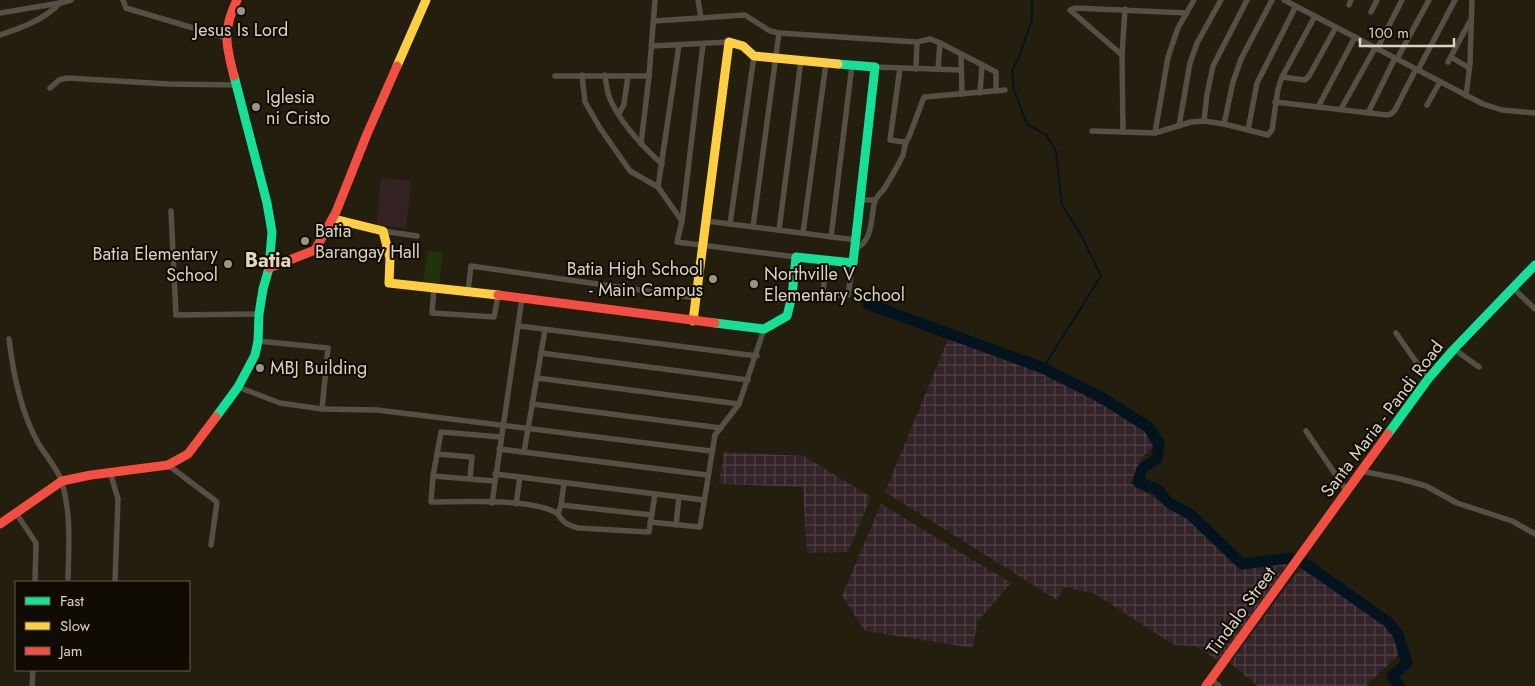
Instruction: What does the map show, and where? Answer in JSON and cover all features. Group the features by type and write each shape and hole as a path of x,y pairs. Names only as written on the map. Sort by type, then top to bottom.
{"street":[{"path":"0,12 71,0"},
{"path":"123,0 126,8 227,38"},
{"path":"0,524 62,481 110,472 168,465 188,454 238,388 255,355 263,289 269,268 272,232 267,202 226,45 228,18 237,0"},
{"path":"269,268 315,250 334,219 367,134 426,0"},
{"path":"641,144 655,0"},
{"path":"698,0 700,18"},
{"path":"1154,133 1168,56 1178,28 1194,0"},
{"path":"1179,126 1190,63 1197,43 1221,0"},
{"path":"1204,121 1213,66 1247,0"},
{"path":"1224,124 1233,82 1241,59 1272,0"},
{"path":"1284,0 1483,104 1502,110 1535,113"},
{"path":"1371,12 1378,0"},
{"path":"1341,109 1402,0"},
{"path":"1368,113 1429,0"},
{"path":"1275,102 1391,114 1395,110 1455,0"},
{"path":"1466,96 1472,0"},
{"path":"0,35 17,30 51,13 60,3"},
{"path":"1248,130 1257,83 1296,6"},
{"path":"1122,55 1070,10 1075,8 1125,9 1186,13"},
{"path":"1123,132 1122,55 1125,9"},
{"path":"654,21 746,15 770,31 779,33 917,42 930,39 996,72 996,91"},
{"path":"1092,132 1154,133 1191,122 1204,121 1224,124 1264,135 1270,133 1275,102 1282,77 1315,16"},
{"path":"1469,68 1450,60 1471,19"},
{"path":"1282,77 1304,80 1309,76 1336,27"},
{"path":"754,227 779,33"},
{"path":"1318,107 1355,37"},
{"path":"652,46 728,42 743,46 754,56 876,67 962,70"},
{"path":"693,321 728,42"},
{"path":"916,69 917,42"},
{"path":"938,69 940,43"},
{"path":"703,44 682,221 677,242 853,263"},
{"path":"658,187 679,45"},
{"path":"961,54 962,94"},
{"path":"730,224 754,56"},
{"path":"779,230 801,60"},
{"path":"803,233 826,63"},
{"path":"831,237 852,65"},
{"path":"980,92 982,65"},
{"path":"792,296 848,295 876,67"},
{"path":"900,68 890,140 904,142"},
{"path":"582,75 585,102 600,128 630,171 658,187 682,221"},
{"path":"555,76 649,76"},
{"path":"605,76 609,98 619,114 641,144 662,164"},
{"path":"619,114 624,104 628,76"},
{"path":"50,88 60,80 67,78 168,84 235,85"},
{"path":"1427,105 1440,82"},
{"path":"706,221 831,237 862,246 873,218 875,200 885,187 903,154 904,142 909,137 924,97 1005,90"},
{"path":"860,200 875,200"},
{"path":"171,211 176,315 259,314"},
{"path":"334,219 383,231 417,236"},
{"path":"383,231 390,258 389,283 468,291 764,329 787,316 792,296 796,257"},
{"path":"822,296 828,260"},
{"name":"Santa Maria - Pandi Road","path":"1302,554 1346,490 1428,380 1454,349 1535,265"},
{"path":"468,291 471,266 696,298"},
{"path":"434,287 432,313 494,317 498,295"},
{"path":"1512,288 1535,309"},
{"path":"492,503 522,298"},
{"path":"519,326 757,356"},
{"path":"650,522 700,527 715,435 739,404 757,356 764,329"},
{"path":"524,452 545,330"},
{"path":"1396,333 1428,380"},
{"path":"9,339 13,356 12,367 31,427 36,440 62,481 70,528 68,578"},
{"path":"258,341 328,348 322,409"},
{"path":"1454,349 1479,367"},
{"path":"541,353 748,380"},
{"path":"537,378 739,404"},
{"path":"238,388 280,403 322,409 377,410 529,427 711,451"},
{"path":"532,404 720,428"},
{"path":"1306,431 1346,490"},
{"path":"501,436 441,432 433,476 432,502 516,504 550,508 558,514 562,521 578,528 649,532 655,494"},
{"path":"499,448 707,476"},
{"path":"437,454 472,457 470,479"},
{"path":"168,465 217,502 212,545"},
{"path":"1361,471 1426,486 1457,502 1512,521 1535,534"},
{"path":"110,472 118,499 115,581"},
{"path":"433,476 470,479 520,478 704,500"},
{"path":"516,504 520,478"},
{"path":"558,514 564,483"},
{"path":"676,524 679,497"},
{"path":"561,505 652,515"},
{"path":"16,513 36,543 35,581"},
{"name":"Tindalo Street","path":"1209,683 1302,554"},
{"path":"32,686 33,671"},
{"path":"1209,683 1219,686"}],"shaded area":[{"path":"381,178 411,181 406,228 377,225"},
{"path":"949,337 1047,371 1145,431 1153,448 1143,456 1130,483 1186,517 1239,567 1288,563 1220,662 1195,646 1174,645 1095,594 1064,587 1057,600 885,492"},
{"path":"724,452 804,456 871,497 848,552 807,553 803,487 719,484"},
{"path":"881,504 1011,583 977,622 973,648 865,631 842,596"},
{"path":"1300,568 1389,626 1400,653 1366,686 1258,686 1230,663"}],"green space":[{"path":"428,251 443,253 439,284 423,281"}],"waterway":[{"path":"1032,0 1032,20 1012,70 1014,90 1027,124 1046,135 1056,151 1062,205 1081,235 1101,276 1043,368"},
{"path":"868,304 1043,368 1104,399 1148,427 1159,443 1157,459 1144,468 1140,474 1139,483 1157,489 1168,502 1191,515 1242,564 1291,558 1304,563 1388,622 1398,634 1407,663 1392,676 1399,686"}],"traffic: fast":[{"path":"715,323 764,329 787,316 792,296 796,257 853,263 875,67 838,64"},
{"path":"216,417 238,387 255,355 263,289 269,268 272,232 267,203 234,76"},
{"path":"1388,434 1428,379 1454,349 1535,265"}],"traffic: slow":[{"path":"397,66 426,0"},
{"path":"693,321 729,42 743,46 754,56 838,64"},
{"path":"334,219 383,231 390,258 389,283 498,295"}],"traffic: jam":[{"path":"234,76 227,47 227,29 237,0"},
{"path":"269,268 315,250 336,212 397,66"},
{"path":"498,295 715,323"},
{"path":"0,524 62,481 91,475 168,465 188,454 216,417"},
{"path":"1206,686 1388,434"}],"place":[{"name":"Jesus Is Lord","path":"241,11"},
{"name":"Iglesia ni Cristo","path":"256,107"},
{"name":"Batia Barangay Hall","path":"305,241"},
{"name":"Batia Elementary School","path":"228,264"},
{"name":"Batia High School - Main Campus","path":"713,279"},
{"name":"Northville V Elementary School","path":"754,284"},
{"name":"MBJ Building","path":"260,368"}],"district":[{"name":"Batia","path":"268,260"}]}
